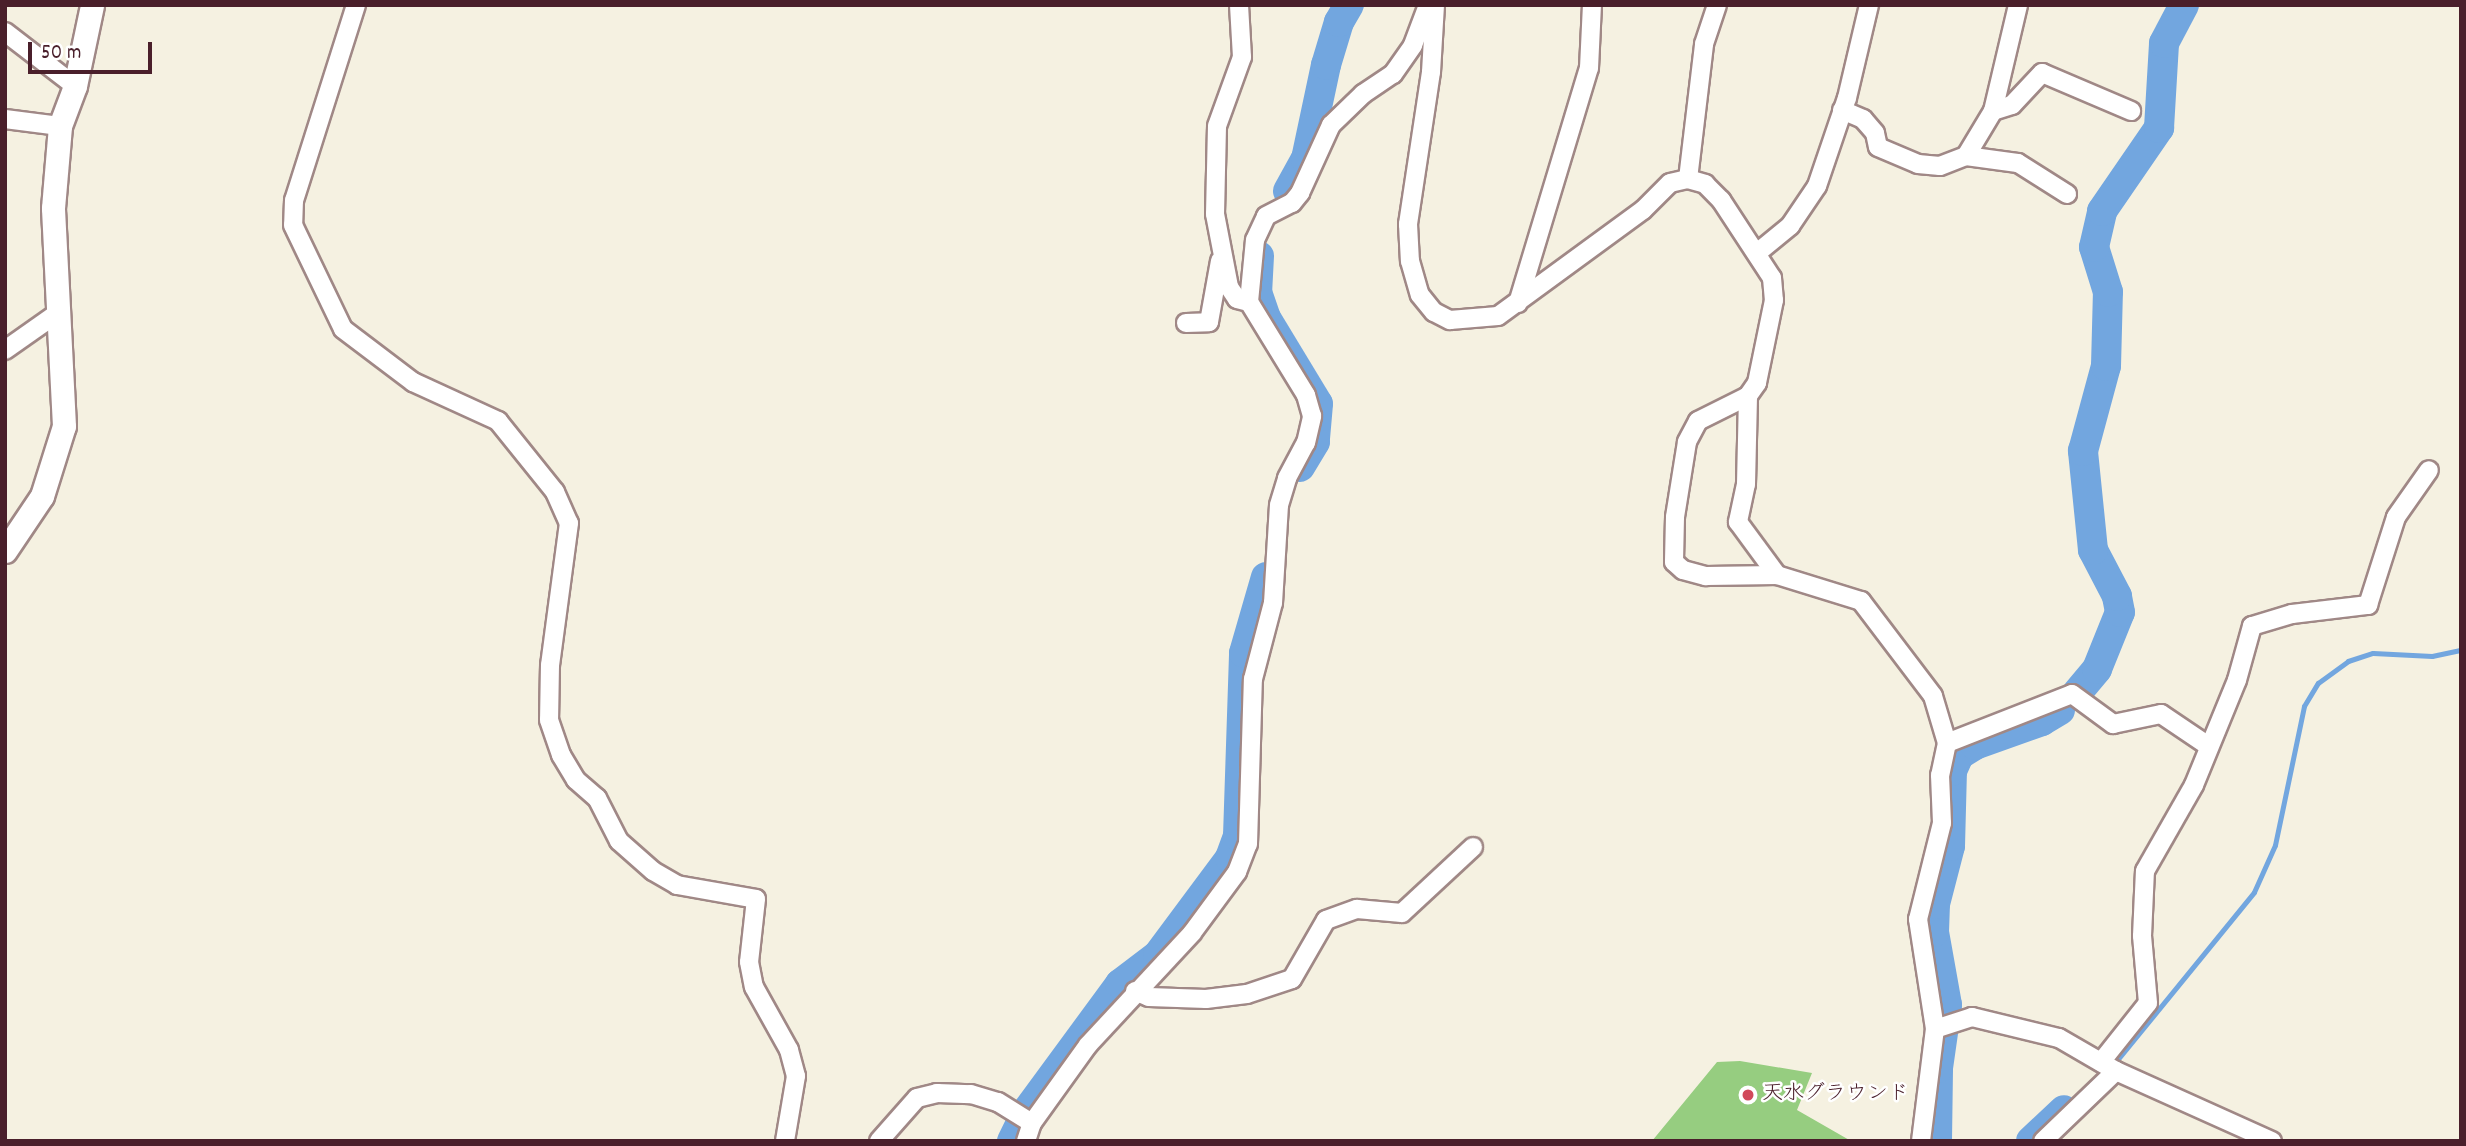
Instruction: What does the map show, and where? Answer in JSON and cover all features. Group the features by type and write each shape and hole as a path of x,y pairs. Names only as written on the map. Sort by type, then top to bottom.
{"street":[{"path":"5,551 42,496 64,426 54,208 60,126 75,86 92,5"},
{"path":"356,5 293,200 293,225 343,328 413,382 498,421 555,492 569,523 550,665 549,720 561,755 576,780 597,798 619,841 653,871 677,885 756,899 750,962 754,987 789,1049 796,1076 785,1141"},
{"path":"1239,5 1242,57 1217,126 1215,214 1229,287 1237,299 1249,303"},
{"path":"879,1141 917,1098 937,1093 971,1094 998,1102 1028,1128 1088,1045 1135,990 1192,933 1237,872 1248,844 1253,679 1273,603 1279,505 1306,443 1312,415 1306,395 1249,303 1255,240 1266,216 1292,203 1300,193 1331,125 1363,94 1393,74 1413,45 1427,5"},
{"path":"1435,5 1431,72 1408,224 1410,261 1420,295 1434,312 1450,320 1498,316 1643,210 1670,183 1688,179 1705,184 1721,200 1772,278 1774,300 1757,383 1748,397 1746,484 1738,522 1777,575"},
{"path":"1518,303 1589,68 1592,5"},
{"path":"1688,179 1703,44 1717,5"},
{"path":"1757,253 1790,226 1816,186 1842,110 1869,5"},
{"path":"1966,156 1993,111 2018,5"},
{"path":"5,32 75,86"},
{"path":"1993,111 2012,105 2042,73 2131,111"},
{"path":"1842,110 1863,119 1875,133 1878,147 1918,164 1940,166 1966,156 2018,163 2067,194"},
{"path":"5,119 60,126"},
{"path":"1186,323 1209,322 1222,250"},
{"path":"5,350 59,312"},
{"path":"1748,397 1698,421 1687,442 1675,517 1674,562 1683,570 1706,576 1777,575 1861,601 1895,640 1933,696 1947,743 1940,775 1942,823 1918,919 1943,1026 1921,1141"},
{"path":"2043,1141 2108,1067 2148,1003 2142,936 2145,872 2194,785 2207,745 2237,680 2252,626 2292,614 2368,605 2396,517 2429,470"},
{"path":"1947,743 2072,694 2113,724 2161,714 2207,745"},
{"path":"1135,990 1149,997 1206,999 1247,994 1292,979 1326,919 1357,909 1402,914 1473,847"},
{"path":"1943,1026 1972,1017 2059,1038 2108,1067 2272,1141"}],"green space":[{"name":"天水グラウンド","path":"1740,1061 1812,1073 1797,1110 1851,1141 1652,1141 1717,1062"}],"waterway":[{"path":"1288,191 1306,159 1326,65 1339,22 1349,5"},
{"path":"2077,693 2097,669 2120,612 2117,596 2093,550 2083,451 2106,366 2108,292 2094,247 2102,211 2159,128 2164,43 2184,5"},
{"path":"1259,256 1257,292 1266,318 1318,404 1315,442 1300,467"},
{"path":"1012,1141 1026,1112 1120,984 1158,955 1230,858 1238,836 1244,653 1266,577"},
{"path":"2118,1059 2254,892 2275,845 2304,706 2318,683 2348,661 2373,653 2432,656 2461,650"},
{"path":"1937,1141 1938,1068 1947,1005 1934,932 1935,904 1950,846 1952,771 1959,755 1975,745 2042,721 2060,710"},
{"path":"2031,1141 2064,1110"}],"place":[{"name":"天水グラウンド","path":"1748,1095"}]}
